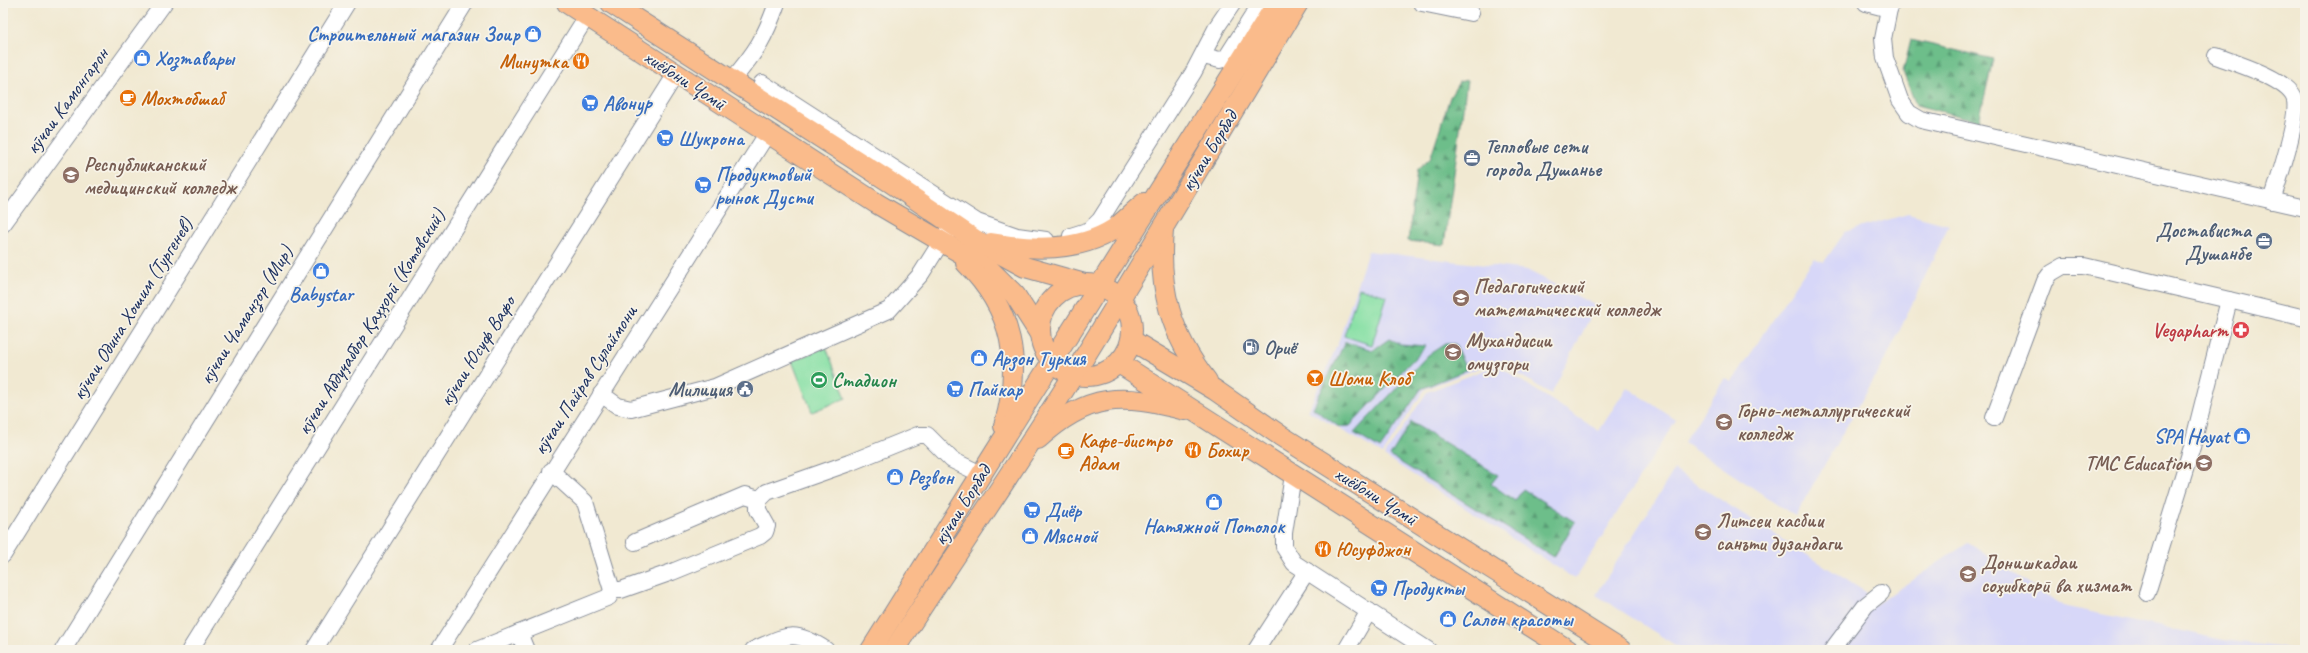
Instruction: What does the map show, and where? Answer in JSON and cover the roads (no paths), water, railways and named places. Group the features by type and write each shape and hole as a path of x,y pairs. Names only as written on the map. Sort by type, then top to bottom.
{"main road":[{"name":"хиёбони Ҷомӣ","path":"567,3 767,134 876,203 947,245"},
{"name":"хиёбони Ҷомӣ","path":"611,3 732,80 893,176 952,225 977,241 1025,266 1092,285"},
{"name":"кӯчаи Борбад","path":"871,650 998,448 1051,360 1092,285 1159,190 1277,3"},
{"name":"кӯчаи Борбад","path":"894,650 1073,375 1119,298 1163,229 1298,3"},
{"path":"977,241 1042,244 1089,240 1098,230 1114,228 1159,190"},
{"path":"1163,229 1163,283 1168,308 1184,347 1215,390"},
{"path":"947,245 990,270 1015,296 1040,334 1044,348 1051,360 1060,368 1073,375 1096,375 1108,371 1119,363 1127,352 1132,340 1132,325 1128,310 1119,298 1092,285 1070,287 1057,295 1047,306 1041,320 1040,334"},
{"path":"947,245 981,278 1002,317 1012,347 1014,384 998,448"},
{"name":"хиёбони Ҷомӣ","path":"1132,340 1215,390 1281,436 1621,650"},
{"name":"хиёбони Ҷомӣ","path":"1119,363 1568,650"},
{"path":"1020,455 1054,424 1077,410 1109,399 1143,400 1202,415"}],"street":[{"name":"кӯчаи Камонгарон","path":"3,224 164,3"},
{"name":"кӯчаи Одина Хошим (Тургенев)","path":"3,555 347,3"},
{"name":"кӯчаи Чаманзор (Мир)","path":"63,650 465,3"},
{"path":"732,80 759,46 767,32 778,3"},
{"path":"1098,230 1203,56 1218,25 1232,3"},
{"path":"1203,56 1220,60 1226,58 1261,3"},
{"path":"1422,3 1471,13"},
{"path":"1866,3 1891,6 1883,39 1885,58 1900,100 1909,113 1922,120 2305,208"},
{"name":"кӯчаи Абдуҷаббор Қаҳҳорӣ (Котовский)","path":"190,650 586,16"},
{"path":"2216,56 2255,70 2289,91 2294,97 2295,117 2272,201"},
{"name":"кӯчаи Юсуф Вафо","path":"314,650 676,74"},
{"path":"762,83 893,176 977,222 1042,244"},
{"name":"кӯчаи Пайрав Сулаймони","path":"438,650 767,134"},
{"path":"601,394 618,406 631,409 715,387 889,310 947,245 952,225"},
{"path":"1994,418 2045,281 2051,273 2063,266 2084,266 2305,318"},
{"path":"2147,593 2192,447 2229,300"},
{"path":"635,542 745,495 759,499 775,489 923,434 929,436 952,460 981,474"},
{"path":"477,650 609,597 612,590 585,502 552,471"},
{"path":"1293,475 1284,533 1284,547 1294,563 1428,650"},
{"path":"612,590 621,590 672,572 760,536 765,532 767,526 758,510 759,499"},
{"path":"1256,650 1307,571"},
{"path":"1832,650 1866,605 1880,593"},
{"path":"1346,650 1369,611"},
{"path":"520,633 526,650"},
{"path":"753,650 783,636 795,636 804,638 826,650"}],"place":[{"name":"Строительный магазин Зоир","path":"533,34"},
{"name":"Хозтавары","path":"142,58"},
{"name":"Минутка","path":"581,61"},
{"name":"Мохтобшаб","path":"128,98"},
{"name":"Авонур","path":"590,103"},
{"name":"Шукрона","path":"665,138"},
{"name":"Тепловые сети города Душанье","path":"1472,158"},
{"name":"Республиканский медицинский колледж","path":"71,175"},
{"name":"Продуктовый рынок Дусти","path":"703,185"},
{"name":"Достависта Душанбе","path":"2264,241"},
{"name":"Babystar","path":"321,271"},
{"name":"Педагогический математический колледж","path":"1461,298"},
{"name":"Vegapharm","path":"2241,330"},
{"name":"Ориё","path":"1251,347"},
{"name":"Мухандисии омузгори","path":"1453,352"},
{"name":"Арзон Туркия","path":"979,358"},
{"name":"Шоми Клоб","path":"1315,378"},
{"name":"Стадион","path":"819,380"},
{"name":"Милиция","path":"745,389"},
{"name":"Пайкар","path":"955,389"},
{"name":"Горно-металлургический колледж","path":"1724,422"},
{"name":"SPA Hayat","path":"2242,436"},
{"name":"Бохир","path":"1193,450"},
{"name":"Кафе-бистро Адам","path":"1066,451"},
{"name":"TMC Education","path":"2204,463"},
{"name":"Резвон","path":"895,477"},
{"name":"Натяжной Потолок","path":"1214,502"},
{"name":"Диëр","path":"1032,510"},
{"name":"Литсеи касбии санъти дузандаги","path":"1703,532"},
{"name":"Мясной","path":"1030,536"},
{"name":"Юсуфджон","path":"1323,549"},
{"name":"Донишкадаи соҳибкорӣ ва хизмат","path":"1968,574"},
{"name":"Продукты","path":"1379,588"},
{"name":"Салон красоты","path":"1448,619"}]}
